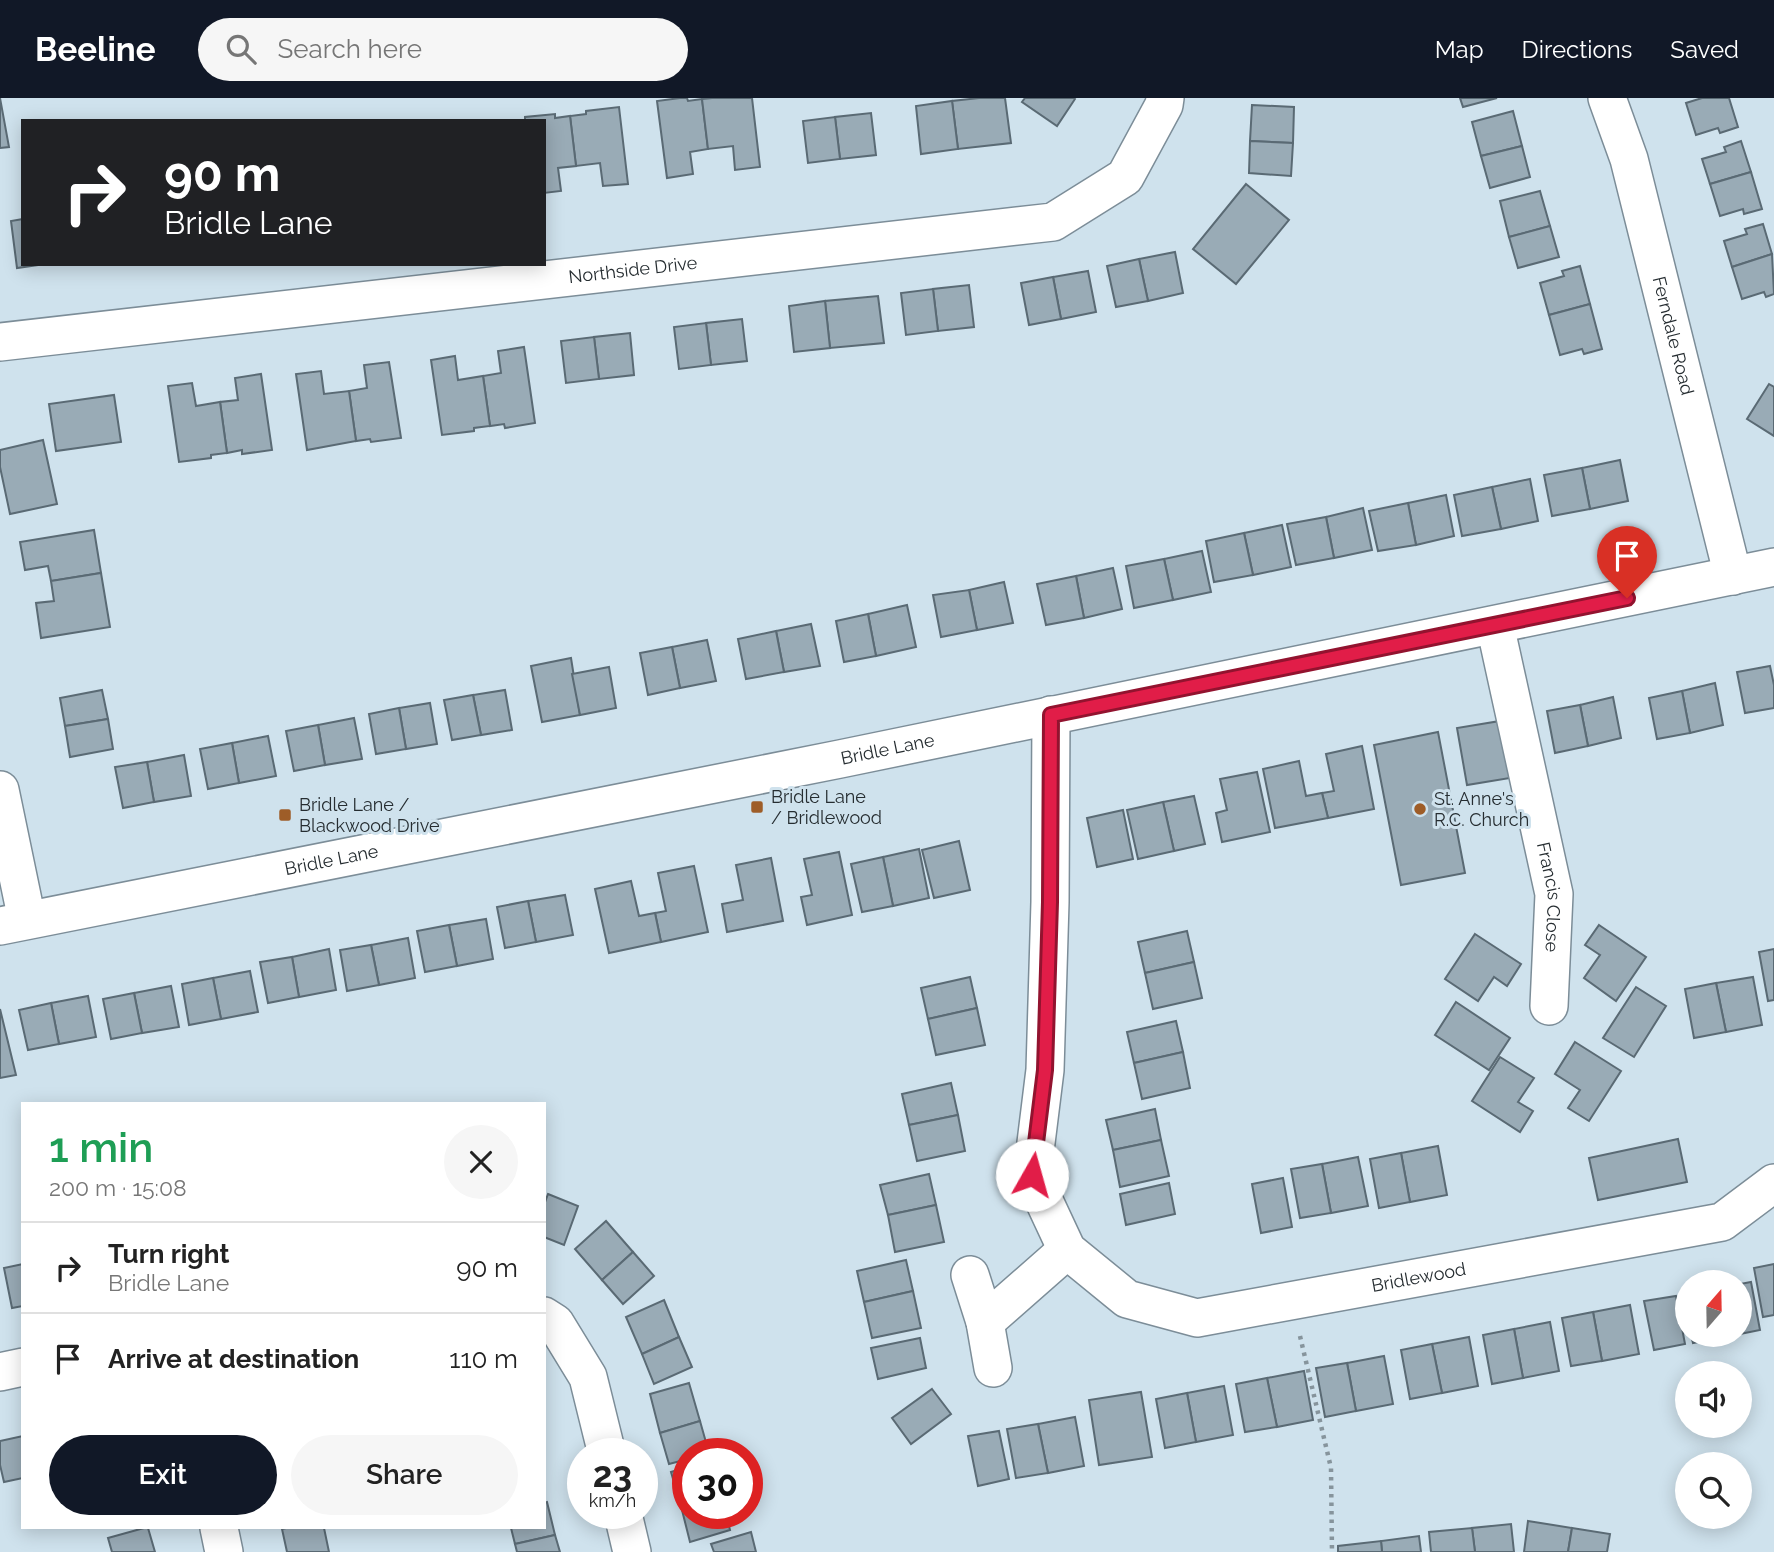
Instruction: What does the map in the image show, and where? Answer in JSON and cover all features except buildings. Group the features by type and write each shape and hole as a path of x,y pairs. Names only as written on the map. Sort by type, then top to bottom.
{"street":[{"name":"Northside Drive","path":"0,342 1053,222 1125,177 1164,105 1164,98"},
{"name":"Ferndale Road","path":"1607,98 1629,159 1733,576"},
{"name":"Bridle Lane","path":"13,923 1774,568"},
{"name":"Francis Close","path":"1495,625 1554,894 1549,1006"},
{"name":"Bridlewood","path":"1051,715 1050,902 1045,1070 1032,1175 1067,1250 1127,1299 1197,1318 1292,1301 1722,1222 1774,1183"},
{"path":"0,790 13,923"},
{"path":"985,1322 1067,1250"},
{"path":"970,1275 985,1322 993,1368"},
{"path":"546,1317 555,1323 587,1377 603,1438"},
{"path":"0,1372 21,1367"},
{"path":"219,1529 224,1552"},
{"path":"627,1529 632,1552"}],"path":[{"path":"1292,1301 1331,1468 1332,1552"}],"place":[{"name":"Bridle Lane / Bridlewood","path":"757,807"},
{"name":"St. Anne's R.C. Church","path":"1420,809"},
{"name":"Bridle Lane / Blackwood Drive","path":"285,815"}],"route":[{"path":"1032,1175 1045,1070 1050,902 1051,715 1627,598"}]}
